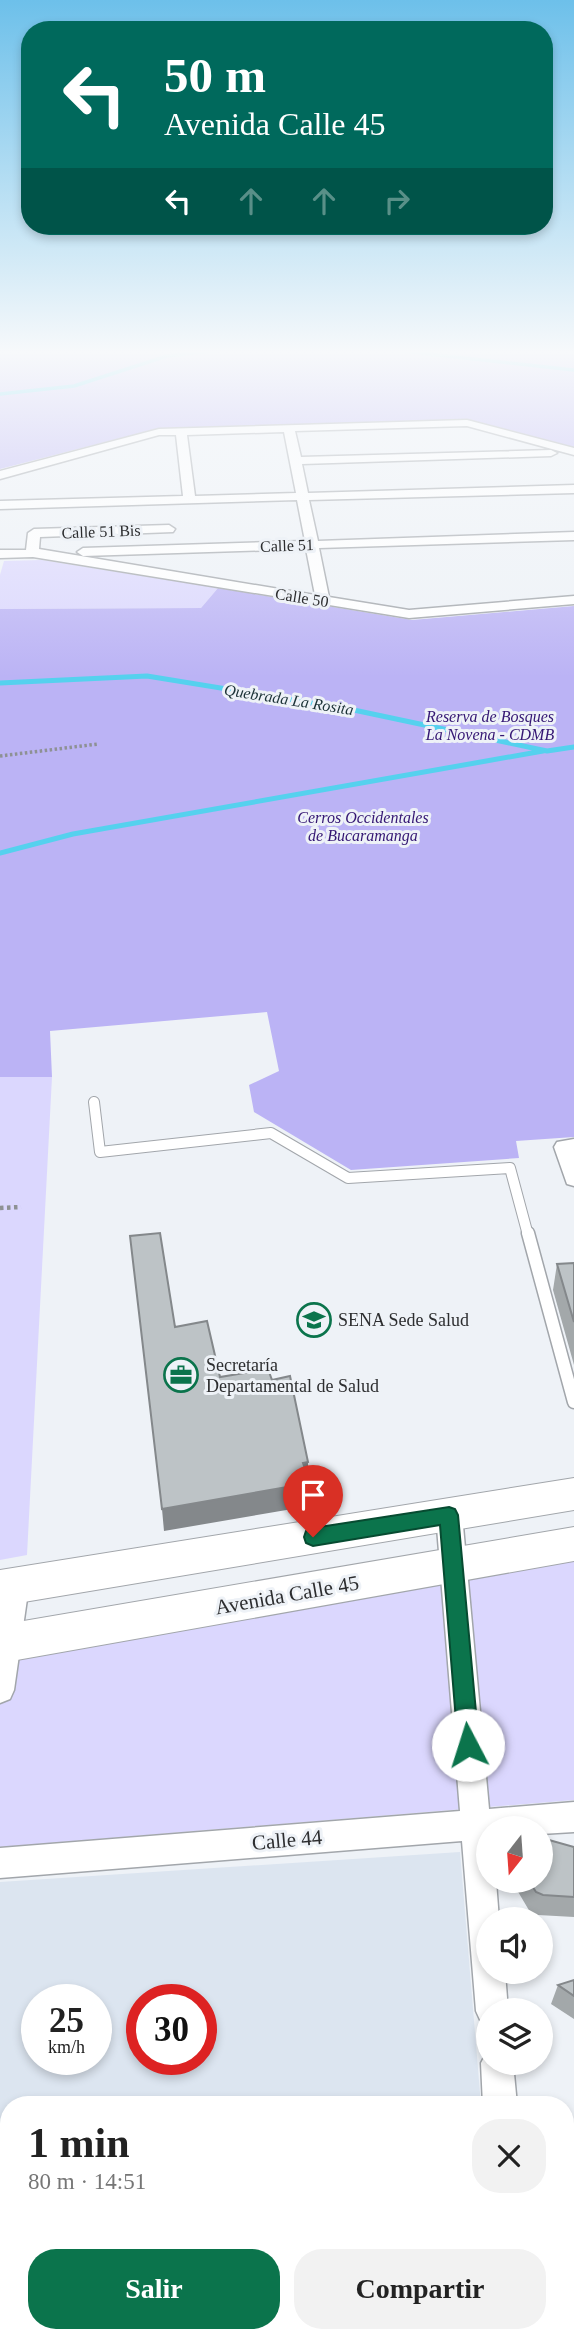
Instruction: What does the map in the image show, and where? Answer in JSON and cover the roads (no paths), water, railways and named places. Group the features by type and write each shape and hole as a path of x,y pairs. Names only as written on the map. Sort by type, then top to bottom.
{"main road":[{"path":"8,1587 574,1494"},
{"name":"Avenida Calle 45","path":"4,1644 574,1544"}],"street":[{"path":"0,475 62,458"},
{"path":"184,458 190,500"},
{"path":"323,600 296,461 378,458"},
{"path":"0,505 168,515 190,500 574,489"},
{"path":"168,515 170,549"},
{"name":"Calle 51 Bis","path":"32,553 34,533 168,515"},
{"name":"Calle 51","path":"0,554 574,536"},
{"name":"Calle 50","path":"32,553 409,614 574,600"},
{"path":"569,1147 574,1179"},
{"path":"449,1515 482,1907"},
{"path":"0,1690 8,1587"},
{"name":"Calle 44","path":"0,1863 574,1817"},
{"path":"497,2075 499,2096"}],"lane":[{"path":"94,1102 100,1152 271,1133 348,1178 510,1168 574,1402"}],"waterway":[{"name":"Quebrada La Rosita","path":"0,683 147,676 349,709 547,751 574,747"},
{"path":"0,853 73,834 543,751"}],"place":[{"name":"SENA Sede Salud","path":"314,1320"},
{"name":"Secretaría Departamental de Salud","path":"181,1375"}],"park label":[{"name":"Reserva de Bosques La Novena - CDMB","path":"490,725"},
{"name":"Cerros Occidentales de Bucaramanga","path":"363,826"}]}
